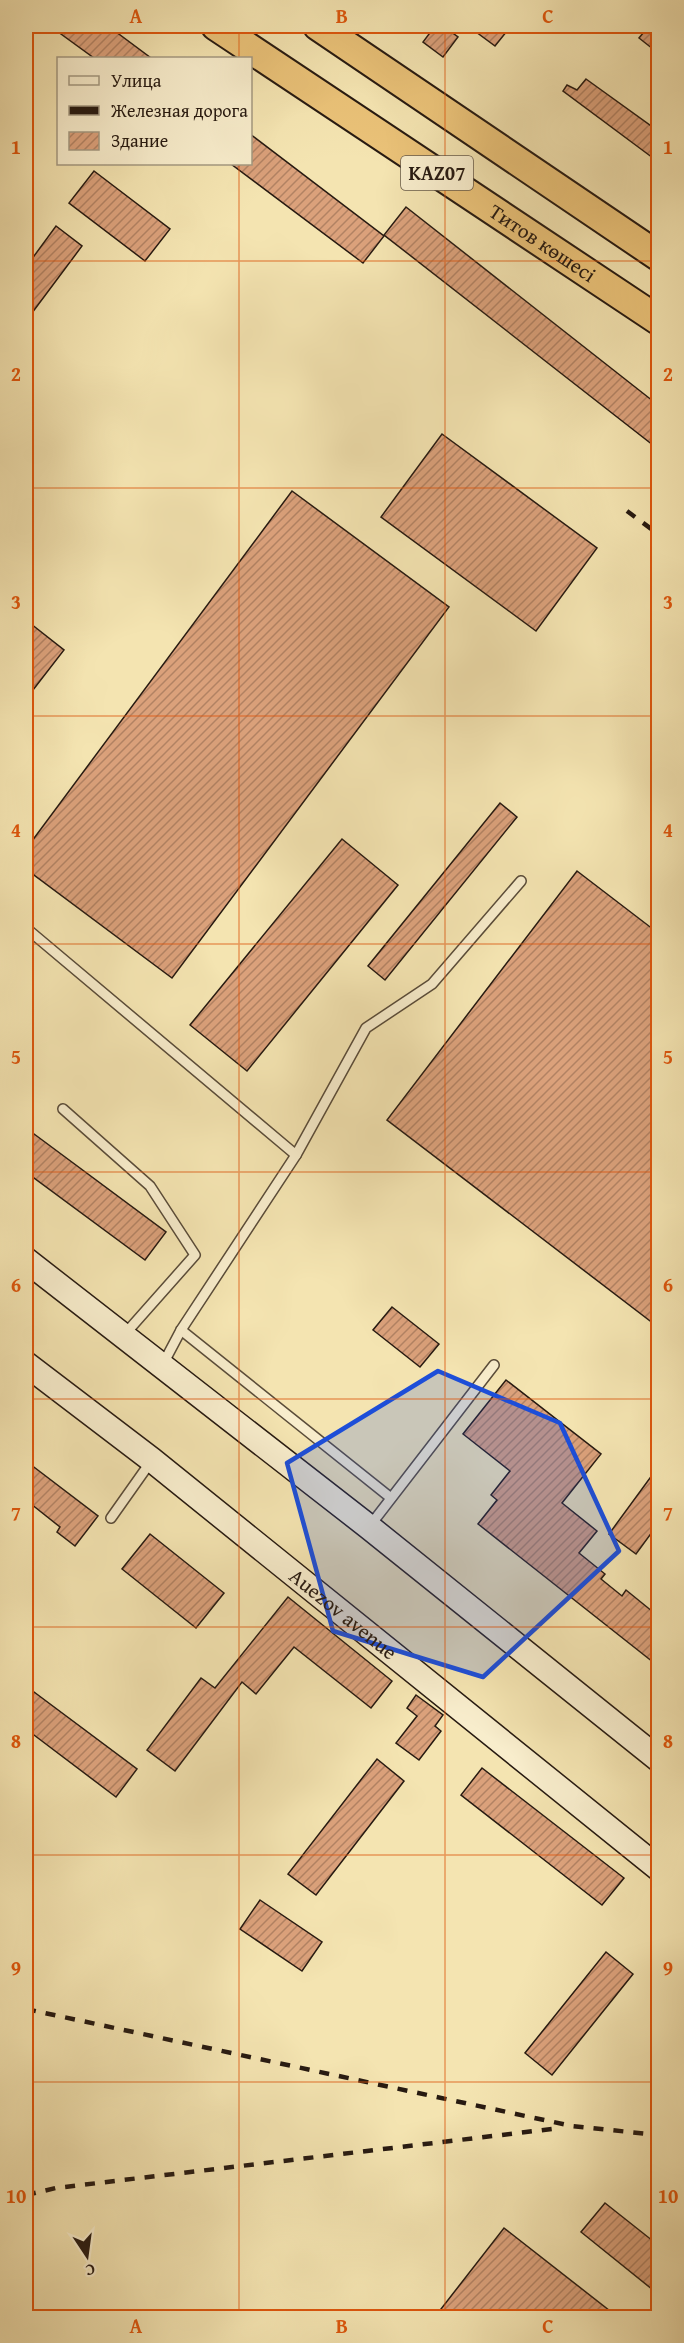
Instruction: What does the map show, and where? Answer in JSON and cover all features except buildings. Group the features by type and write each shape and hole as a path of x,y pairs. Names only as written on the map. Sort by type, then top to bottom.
{"highway":[{"name":"Титов көшесі","path":"216,26 658,320"},
{"name":"KAZ07","path":"318,26 658,256"}],"main road":[{"path":"26,1260 369,1527 658,1759"},
{"name":"Auezov avenue","path":"26,1364 152,1461 658,1868"}],"lane":[{"path":"162,1366 181,1330 296,1155 366,1029 432,984 521,881"},
{"path":"26,928 296,1155"},
{"path":"63,1108 150,1186 195,1255 123,1336"},
{"path":"181,1330 391,1498"},
{"path":"369,1527 494,1365"},
{"path":"111,1518 152,1461"}],"highlighted area":[{"path":"438,1371 560,1423 619,1551 483,1677 333,1631 287,1463"}],"railway":[{"path":"627,511 658,534"},
{"path":"26,2009 572,2126 658,2135"},
{"path":"26,2195 56,2188 560,2128"}]}
